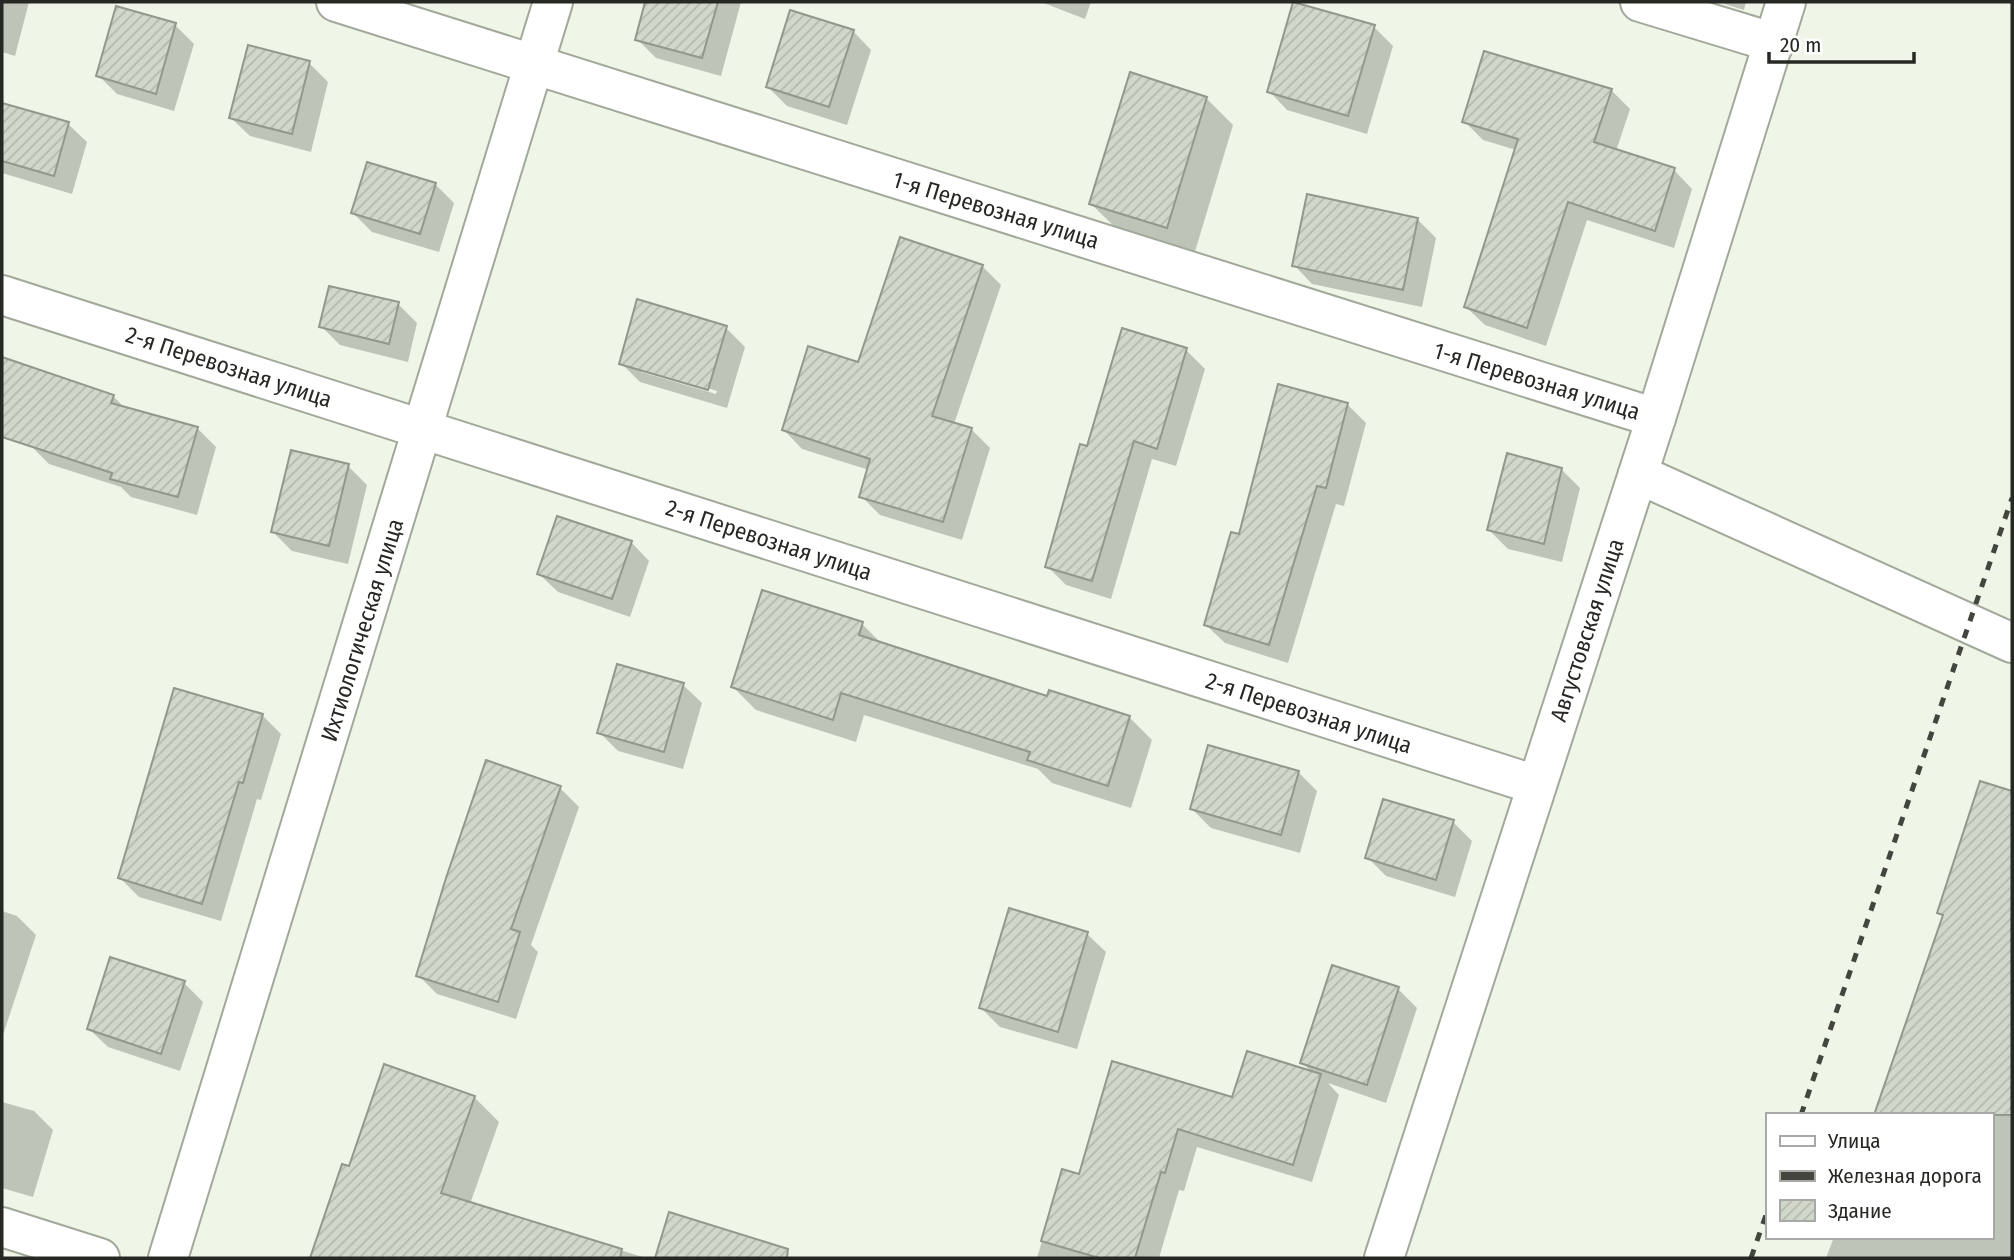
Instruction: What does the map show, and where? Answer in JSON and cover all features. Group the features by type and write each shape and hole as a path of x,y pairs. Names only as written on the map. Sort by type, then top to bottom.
{"street":[{"name":"1-я Перевозная улица","path":"336,2 1656,418"},
{"name":"Ихтиологическая улица","path":"168,1258 553,2"},
{"path":"1640,2 1775,44"},
{"name":"Августовская улица","path":"1384,1258 1656,418 1786,2"},
{"name":"2-я Перевозная улица","path":"2,295 1536,785"},
{"path":"1638,474 2012,643"},
{"path":"2,1227 100,1258"}],"building":[{"path":"645,2 718,2 702,58 635,40"},
{"path":"1293,2 1375,25 1348,116 1267,92"},
{"path":"116,6 176,23 156,94 96,76"},
{"path":"790,10 854,30 829,107 766,87"},
{"path":"248,45 310,61 292,134 229,118"},
{"path":"1484,51 1612,89 1594,142 1675,168 1655,231 1568,202 1527,328 1464,307 1518,139 1462,122"},
{"path":"1130,72 1207,97 1167,228 1089,204"},
{"path":"2,103 69,122 54,176 2,161"},
{"path":"367,162 436,183 420,234 351,213"},
{"path":"1307,194 1418,218 1403,290 1292,266"},
{"path":"900,237 983,265 932,416 972,428 943,522 859,497 870,459 782,430 808,346 858,362"},
{"path":"329,286 399,302 389,344 319,327"},
{"path":"637,299 727,326 708,390 619,364"},
{"path":"1122,328 1187,348 1157,449 1134,441 1092,581 1045,567 1080,444 1087,446"},
{"path":"2,357 114,395 111,403 198,427 178,497 110,479 112,473 2,437"},
{"path":"1278,384 1348,403 1326,488 1317,486 1269,645 1204,625 1231,532 1239,534"},
{"path":"291,450 349,464 329,546 271,532"},
{"path":"1507,453 1562,468 1544,544 1487,530"},
{"path":"557,516 632,541 612,599 537,574"},
{"path":"762,590 863,622 859,635 1047,696 1049,690 1130,716 1108,786 1027,760 1030,752 841,693 833,720 731,687"},
{"path":"617,664 684,683 664,752 597,733"},
{"path":"174,688 263,714 202,904 118,878"},
{"path":"1208,745 1299,771 1281,835 1190,809"},
{"path":"486,760 561,786 511,929 520,932 498,1002 416,976"},
{"path":"1980,781 2012,791 2012,1115 1875,1113 1943,915 1937,913"},
{"path":"1383,799 1454,820 1436,880 1365,858"},
{"path":"1009,908 1088,932 1058,1032 979,1008"},
{"path":"110,957 185,981 161,1054 87,1029"},
{"path":"1332,965 1399,987 1367,1085 1300,1063"},
{"path":"1247,1051 1321,1074 1293,1165 1178,1129 1165,1173 1161,1172 1135,1258 1099,1258 1041,1241 1062,1169 1079,1174 1112,1061 1232,1097"},
{"path":"384,1064 475,1096 441,1193 622,1249 620,1258 310,1258 342,1164 349,1166"},
{"path":"669,1212 788,1249 787,1258 655,1258"}],"railway":[{"path":"1802,1113 2012,498"},
{"path":"1751,1258 1766,1215"}]}
